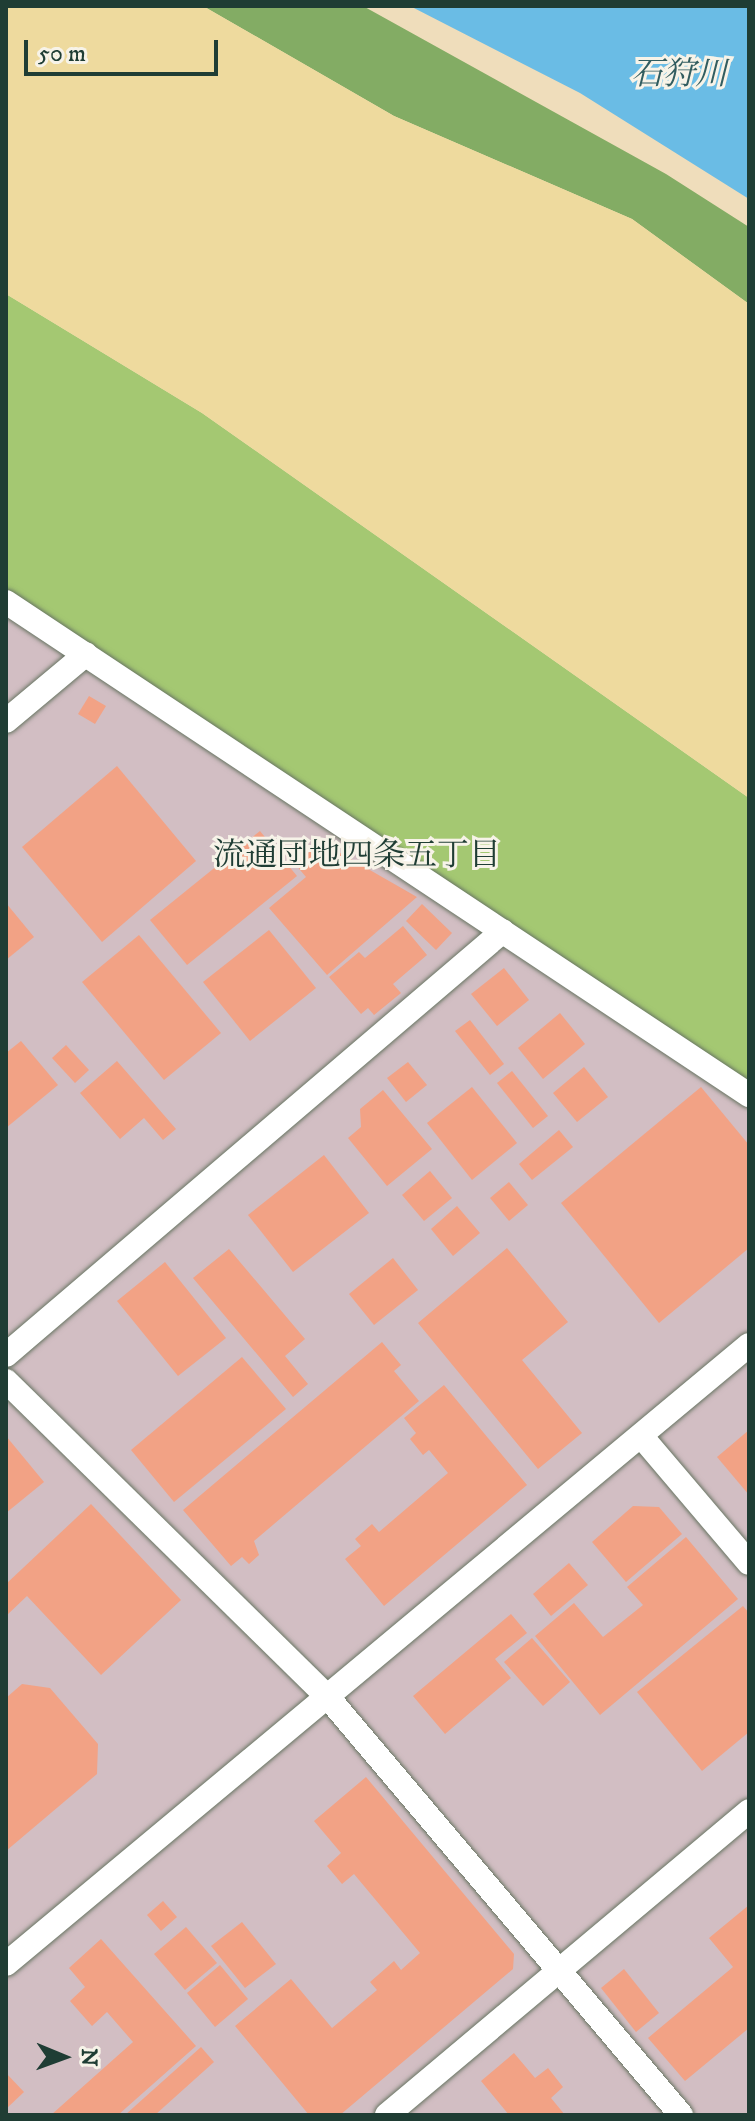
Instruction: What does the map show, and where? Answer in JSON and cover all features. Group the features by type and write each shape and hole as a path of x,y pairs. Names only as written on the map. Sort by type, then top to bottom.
{"street":[{"path":"6,602 749,1095"},
{"path":"6,721 86,654"},
{"path":"6,1355 503,931"},
{"path":"6,1964 749,1345"},
{"path":"6,1381 326,1695 561,1969 681,2115"},
{"path":"642,1437 749,1563"},
{"path":"387,2115 749,1811"}],"shaded area":[{"path":"6,602 749,1095 749,2115 6,2115"}],"green space":[{"path":"203,6 363,6 666,174 749,227 749,304 632,219 394,116"},
{"path":"6,294 202,413 749,798 749,1095 6,602"}],"sand":[{"path":"6,6 203,6 394,116 632,219 749,304 749,798 202,413 6,294"}],"water":[{"name":"石狩川","path":"410,6 749,6 749,199 580,93"}],"building":[{"path":"89,696 106,706 95,724 78,714"},
{"path":"117,766 196,861 102,942 22,847"},
{"path":"260,831 297,876 187,965 150,920"},
{"path":"321,842 417,897 327,975 269,908 306,877 295,864"},
{"path":"6,903 34,937 6,960"},
{"path":"422,904 452,933 436,950 406,921"},
{"path":"403,926 427,955 393,984 401,993 374,1015 368,1008 361,1014 329,977 359,952 365,958"},
{"path":"269,930 316,988 250,1041 203,982"},
{"path":"139,935 221,1033 164,1080 82,982"},
{"path":"504,968 529,1000 497,1026 471,994"},
{"path":"560,1013 585,1044 543,1079 518,1048"},
{"path":"470,1020 504,1064 490,1075 455,1031"},
{"path":"21,1041 58,1085 6,1128 6,1053"},
{"path":"66,1045 89,1070 75,1083 52,1058"},
{"path":"117,1061 176,1129 163,1140 144,1118 120,1139 80,1093"},
{"path":"408,1062 427,1085 406,1102 387,1078"},
{"path":"584,1067 608,1097 577,1122 553,1093"},
{"path":"512,1071 548,1116 533,1128 497,1083"},
{"path":"472,1087 517,1143 472,1180 427,1123"},
{"path":"701,1087 749,1145 749,1248 659,1323 561,1203"},
{"path":"383,1090 432,1149 387,1186 348,1138 361,1127 360,1109"},
{"path":"559,1130 573,1147 532,1180 519,1164"},
{"path":"324,1155 369,1213 293,1272 248,1215"},
{"path":"430,1171 452,1198 424,1221 402,1195"},
{"path":"509,1182 528,1205 509,1221 490,1198"},
{"path":"457,1206 480,1233 453,1256 431,1229"},
{"path":"507,1248 568,1322 522,1360 582,1433 538,1469 418,1323"},
{"path":"229,1249 305,1339 285,1356 308,1384 293,1397 193,1278"},
{"path":"393,1258 418,1290 374,1325 349,1294"},
{"path":"165,1262 226,1338 178,1376 117,1301"},
{"path":"382,1342 401,1365 394,1371 419,1401 254,1541 259,1555 249,1564 242,1557 231,1566 183,1510"},
{"path":"242,1357 286,1409 174,1502 131,1450"},
{"path":"444,1385 527,1485 384,1606 345,1559 361,1546 355,1539 372,1524 379,1532 448,1473 429,1450 423,1455 410,1439 416,1433 404,1418"},
{"path":"749,1430 749,1495 717,1457"},
{"path":"6,1436 44,1482 6,1513"},
{"path":"91,1504 181,1600 101,1675 27,1596 6,1616 6,1584"},
{"path":"633,1506 659,1507 682,1534 626,1582 592,1542"},
{"path":"686,1537 738,1599 600,1715 535,1636 574,1603 603,1637 643,1605 627,1587"},
{"path":"569,1563 588,1585 551,1616 533,1594"},
{"path":"743,1606 749,1613 749,1732 702,1771 637,1692"},
{"path":"511,1614 527,1633 495,1659 511,1678 445,1734 413,1696"},
{"path":"532,1638 570,1682 543,1706 504,1662"},
{"path":"22,1684 50,1688 98,1744 97,1774 6,1851 6,1698"},
{"path":"366,1777 514,1954 513,1969 340,2115 309,2115 235,2026 291,1979 332,2028 377,1990 370,1982 394,1961 401,1970 420,1953 354,1874 342,1884 327,1866 341,1853 314,1821"},
{"path":"163,1901 177,1917 161,1931 147,1915"},
{"path":"749,1905 749,2028 685,2081 648,2038 733,1967 709,1938"},
{"path":"242,1922 276,1964 245,1988 211,1946"},
{"path":"186,1927 217,1963 185,1990 154,1954"},
{"path":"101,1939 196,2046 118,2115 51,2115 133,2042 107,2012 92,2026 70,2001 85,1987 69,1968"},
{"path":"220,1965 248,1999 215,2027 187,1993"},
{"path":"624,1969 659,2013 636,2032 601,1988"},
{"path":"201,2047 214,2062 155,2115 125,2115"},
{"path":"514,2053 535,2078 548,2068 563,2087 551,2098 565,2115 509,2115 481,2081"},
{"path":"6,2073 24,2092 6,2109"}],"district":[{"name":"流通団地四条五丁目","path":"357,856"}]}
